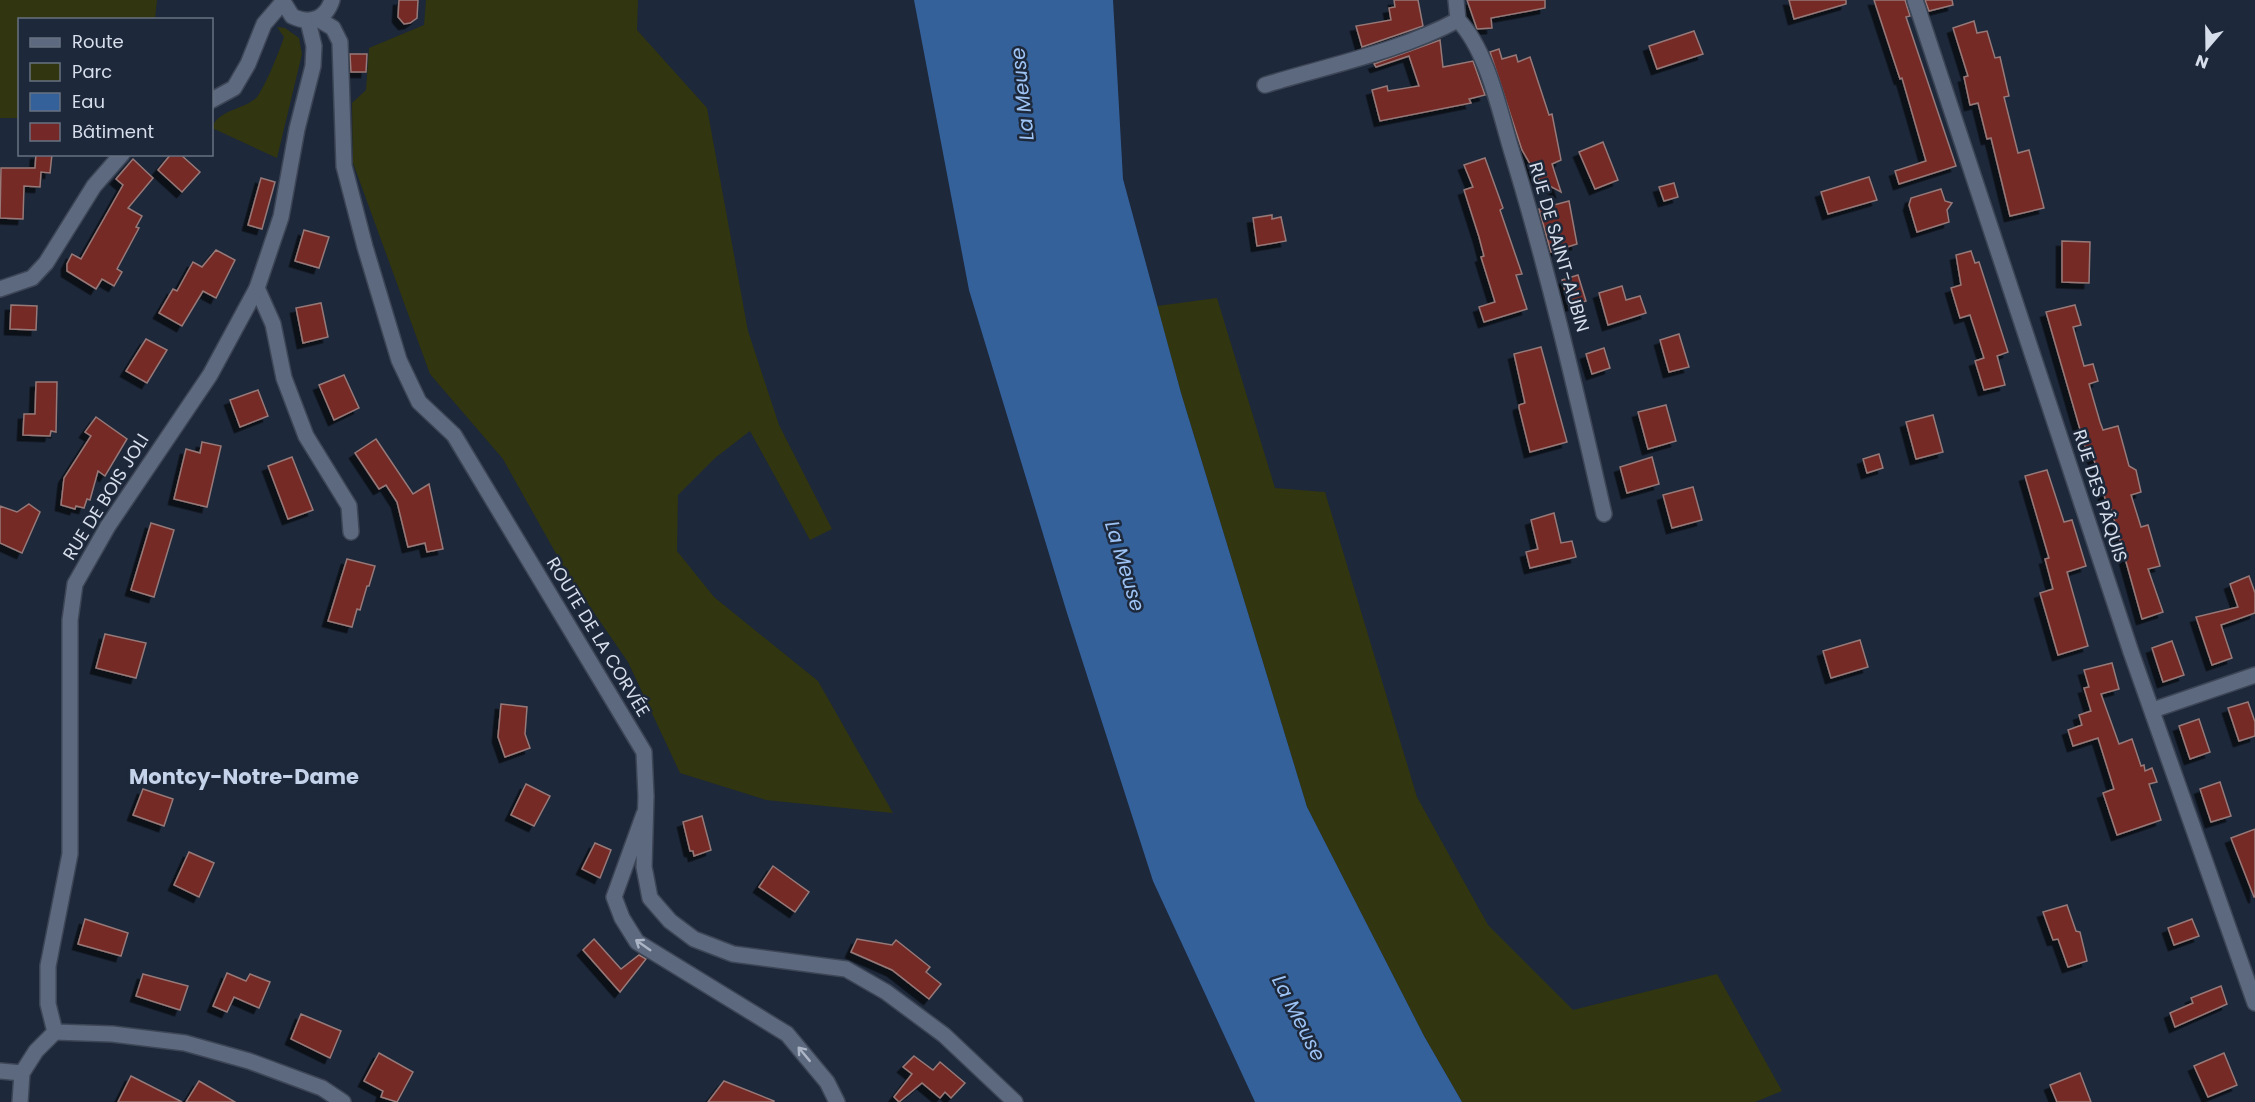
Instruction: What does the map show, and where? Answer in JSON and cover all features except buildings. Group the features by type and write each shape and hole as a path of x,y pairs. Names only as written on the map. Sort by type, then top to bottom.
{"street":[{"path":"313,20 329,8 332,0"},
{"path":"1265,85 1345,60 1382,52 1458,20 1456,0"},
{"name":"RUE DES PÂQUIS","path":"1915,0 2131,652 2255,1003"},
{"path":"213,99 234,88 248,64 264,24 282,2"},
{"name":"ROUTE DE LA CORVÉE","path":"282,2 292,16 313,20 333,28 340,42 345,166 399,360 419,402 454,435 644,752 646,808 644,867 650,898 670,921 694,939 733,954 846,969 886,992 944,1035 1014,1102"},
{"name":"RUE DE BOIS JOLI","path":"55,1032 48,1004 48,966 70,854 70,620 75,584 108,526 210,375 257,288 281,217 297,129 313,66 313,20"},
{"name":"RUE DE SAINT-AUBIN","path":"1458,20 1471,33 1483,63 1527,199 1564,336 1604,514"},
{"path":"0,288 32,278 46,263 94,186 120,156"},
{"path":"257,288 273,324 284,378 306,436 349,506 351,532"},
{"path":"2153,710 2255,675"},
{"path":"646,808 615,897 622,918 637,942 787,1034 827,1082 837,1102"},
{"path":"20,1102 22,1073 36,1051 55,1032 112,1034 184,1043 249,1061 322,1088 343,1102"},
{"path":"0,1071 22,1073"}],"green space":[{"path":"0,0 157,0 155,18 18,18 18,118 0,118"},
{"path":"426,0 638,0 637,30 707,108 748,331 779,425 832,529 810,540 750,431 715,458 678,495 677,551 714,597 818,681 893,813 766,800 680,773 628,662 568,575 503,459 430,374 353,163 352,103 366,90 369,48 424,25"},
{"path":"277,27 285,28 299,38 302,54 277,158 213,128 213,126 226,113 257,97 284,37"},
{"path":"1217,298 1275,488 1325,492 1417,797 1488,925 1573,1010 1717,974 1782,1091 1755,1102 1462,1102 1424,1036 1307,807 1181,393 1157,306"}],"water":[{"name":"La Meuse","path":"914,0 1113,0 1123,179 1181,393 1307,807 1424,1036 1462,1102 1255,1102 1153,881 1067,613 969,290"}],"district":[{"name":"Montcy-Notre-Dame","path":"244,777"}]}
